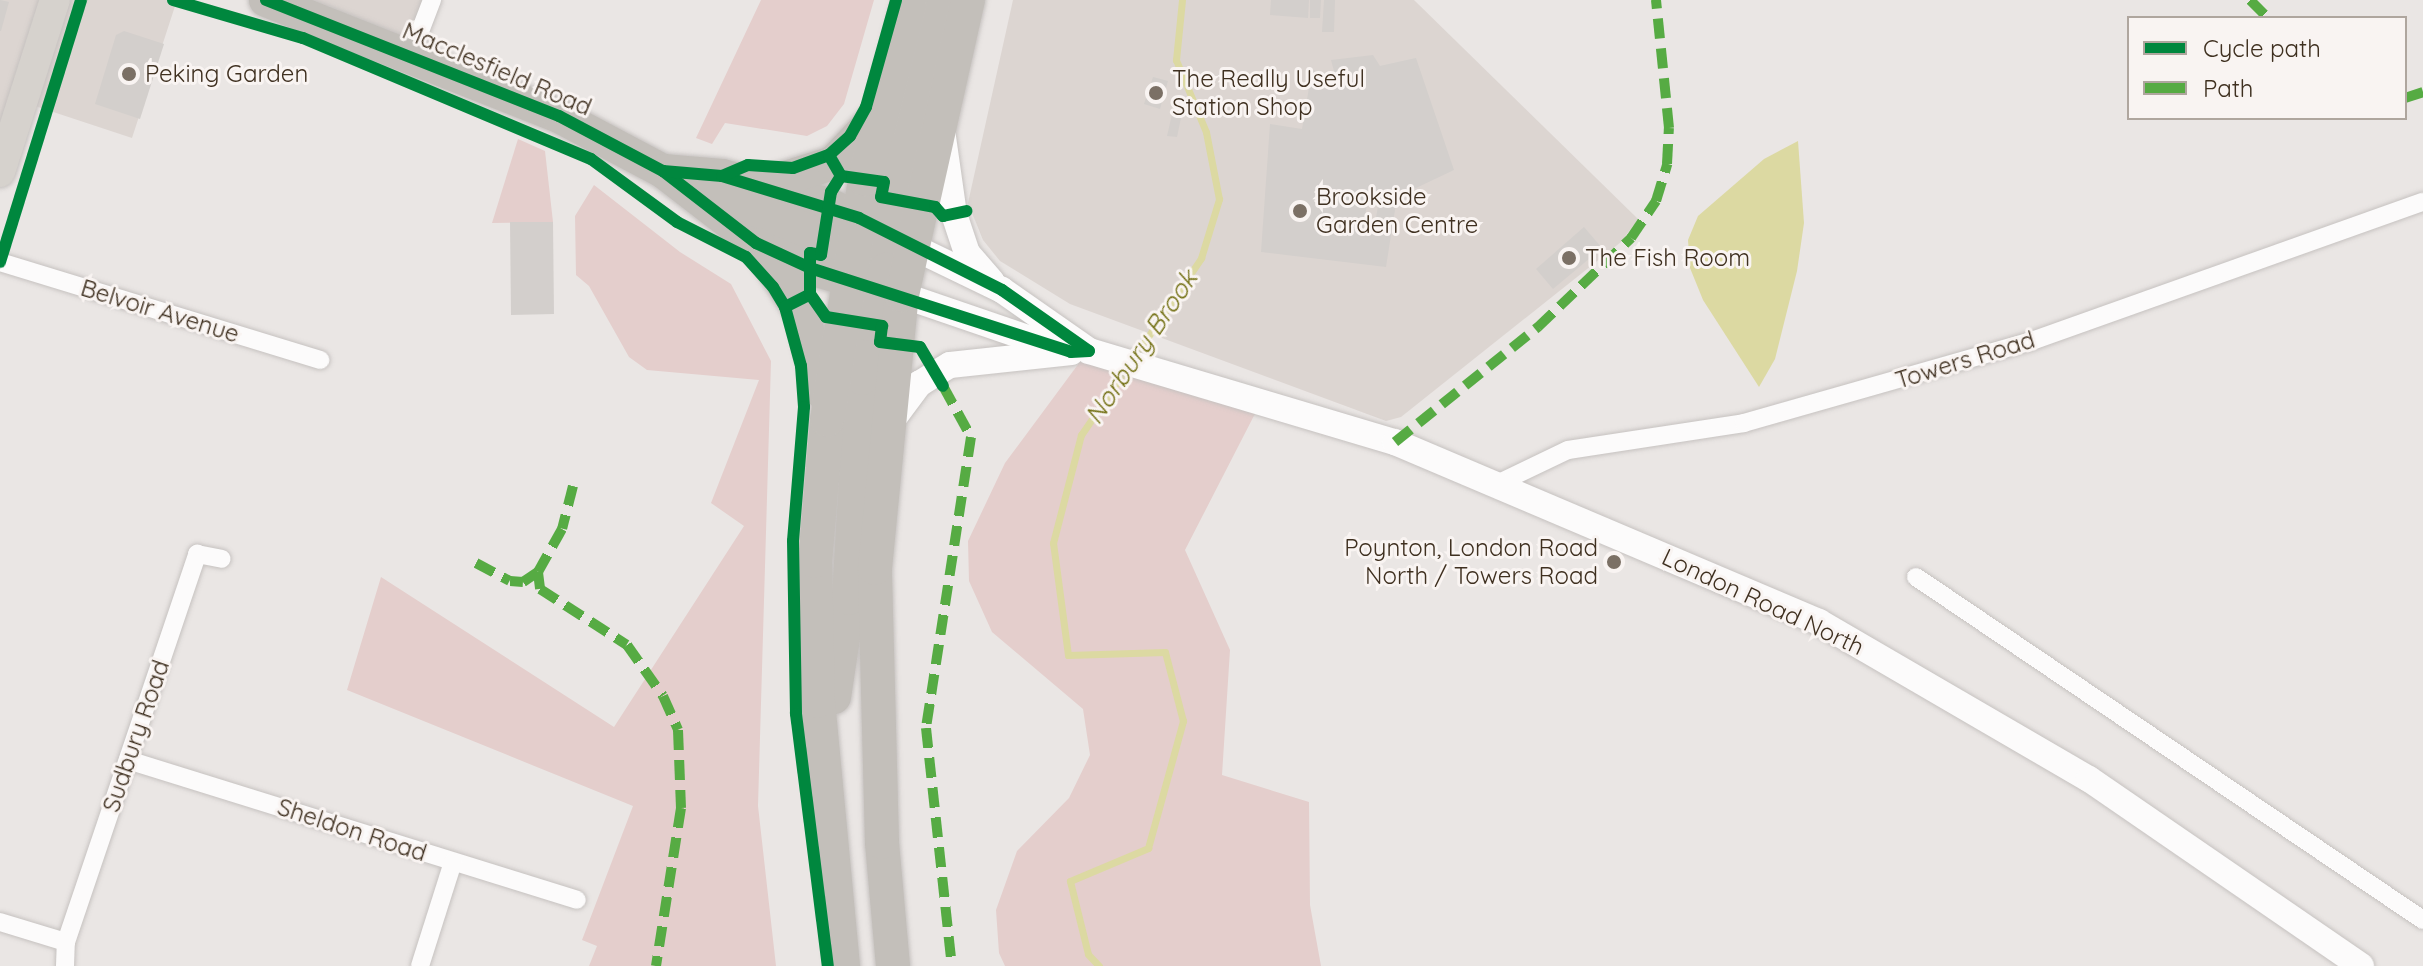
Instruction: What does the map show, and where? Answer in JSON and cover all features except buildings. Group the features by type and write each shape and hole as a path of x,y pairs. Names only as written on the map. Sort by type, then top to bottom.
{"highway":[{"name":"Macclesfield Road","path":"266,0 559,116 674,172 756,243 878,260"},
{"path":"893,966 875,702 875,568 888,429 878,260 879,114 910,0"},
{"path":"843,966 824,768 815,561 827,420 878,260 940,0"},
{"path":"824,768 849,598 862,378 878,260 940,109 968,0"},
{"path":"759,186 833,163 879,114"},
{"name":"Macclesfield Road","path":"674,172 759,186 878,260"},
{"path":"674,172 714,193 878,260"},
{"path":"756,243 803,314 827,420"}],"main road":[{"path":"0,172 55,0"},
{"path":"940,109 950,201 967,253 980,273 1002,290"},
{"name":"Macclesfield Road","path":"878,260 1002,290 1089,353"},
{"name":"Macclesfield Road","path":"878,260 1089,353"},
{"path":"888,429 919,384 950,365 1089,353"},
{"name":"London Road North","path":"1089,353 1395,442 1499,483 1819,622 2089,779 2361,966"}],"street":[{"path":"411,55 432,0"},
{"name":"Towers Road","path":"1499,483 1568,450 1744,423 2029,342 2423,202"},
{"name":"Belvoir Avenue","path":"0,262 320,360"},
{"name":"Sudbury Road","path":"65,966 66,942 197,554 222,559"},
{"path":"1916,577 2423,920"},
{"name":"Sheldon Road","path":"128,760 577,900"},
{"path":"420,966 453,862"},
{"path":"0,922 66,942"}],"shaded area":[{"path":"0,0 177,0 132,138 23,102 0,172"},
{"path":"266,0 432,0 411,55"},
{"path":"761,0 874,0 844,104 827,126 807,136 725,123 712,144 696,138"},
{"name":"Brookside Garden Centre","path":"1013,0 1414,0 1638,219 1621,242 1401,417 1386,421 1070,304 1000,261 983,240 968,203"},
{"path":"518,139 545,151 553,222 492,223"},
{"path":"1798,141 1804,223 1797,271 1775,359 1759,387 1703,300 1690,268 1688,240 1698,216 1764,159"},
{"path":"594,185 680,252 731,284 771,361 758,806 776,966 589,966 597,946 582,940 633,806 347,690 381,577 614,727 744,526 711,503 759,380 647,370 629,357 589,286 576,275 575,216"},
{"path":"1085,355 1260,404 1185,550 1230,650 1222,775 1309,802 1310,905 1321,966 1005,966 999,953 996,910 1017,851 1069,798 1090,755 1083,709 992,632 969,581 968,541 1005,463"}],"waterway":[{"name":"Norbury Brook","path":"1133,359 1201,258 1219,199 1206,132 1176,60 1182,0"},
{"name":"Norbury Brook","path":"1099,966 1088,954 1070,881 1148,848 1183,721 1165,652 1068,655 1053,543 1081,435 1126,369"}],"marked path":[{"path":"1395,442 1538,327 1631,238 1656,201 1667,164 1669,128 1656,0"},
{"path":"2250,0 2266,16"},
{"path":"2407,97 2423,92"},
{"path":"943,386 971,437 926,728 952,966"},
{"path":"573,486 562,529 538,572 540,589 627,645 663,696 678,730 681,808 656,966"},
{"path":"476,563 510,581 523,582 538,572"}],"cycle path":[{"path":"0,262 81,0"},
{"path":"173,0 303,38 591,159 677,222 746,257 773,287 785,307 801,366 804,407 793,541 796,714 828,966"},
{"path":"266,0 559,116 663,171 756,243 810,268 1071,352 1089,351"},
{"path":"722,176 748,165 793,168 829,155 850,136 866,107 896,0"},
{"path":"785,307 810,294 810,253 821,255 831,192 841,176 829,155"},
{"path":"663,171 722,176 859,218 1002,290 1089,351"},
{"path":"841,176 884,182 881,197 935,207 943,216 966,211"},
{"path":"810,294 826,317 882,326 880,342 920,347 943,386"}],"place":[{"name":"Peking Garden","path":"129,74"},
{"name":"The Really Useful Station Shop","path":"1156,93"},
{"name":"Brookside Garden Centre","path":"1300,211"},
{"name":"The Fish Room","path":"1569,258"},
{"name":"Poynton, London Road North / Towers Road","path":"1614,562"}]}
